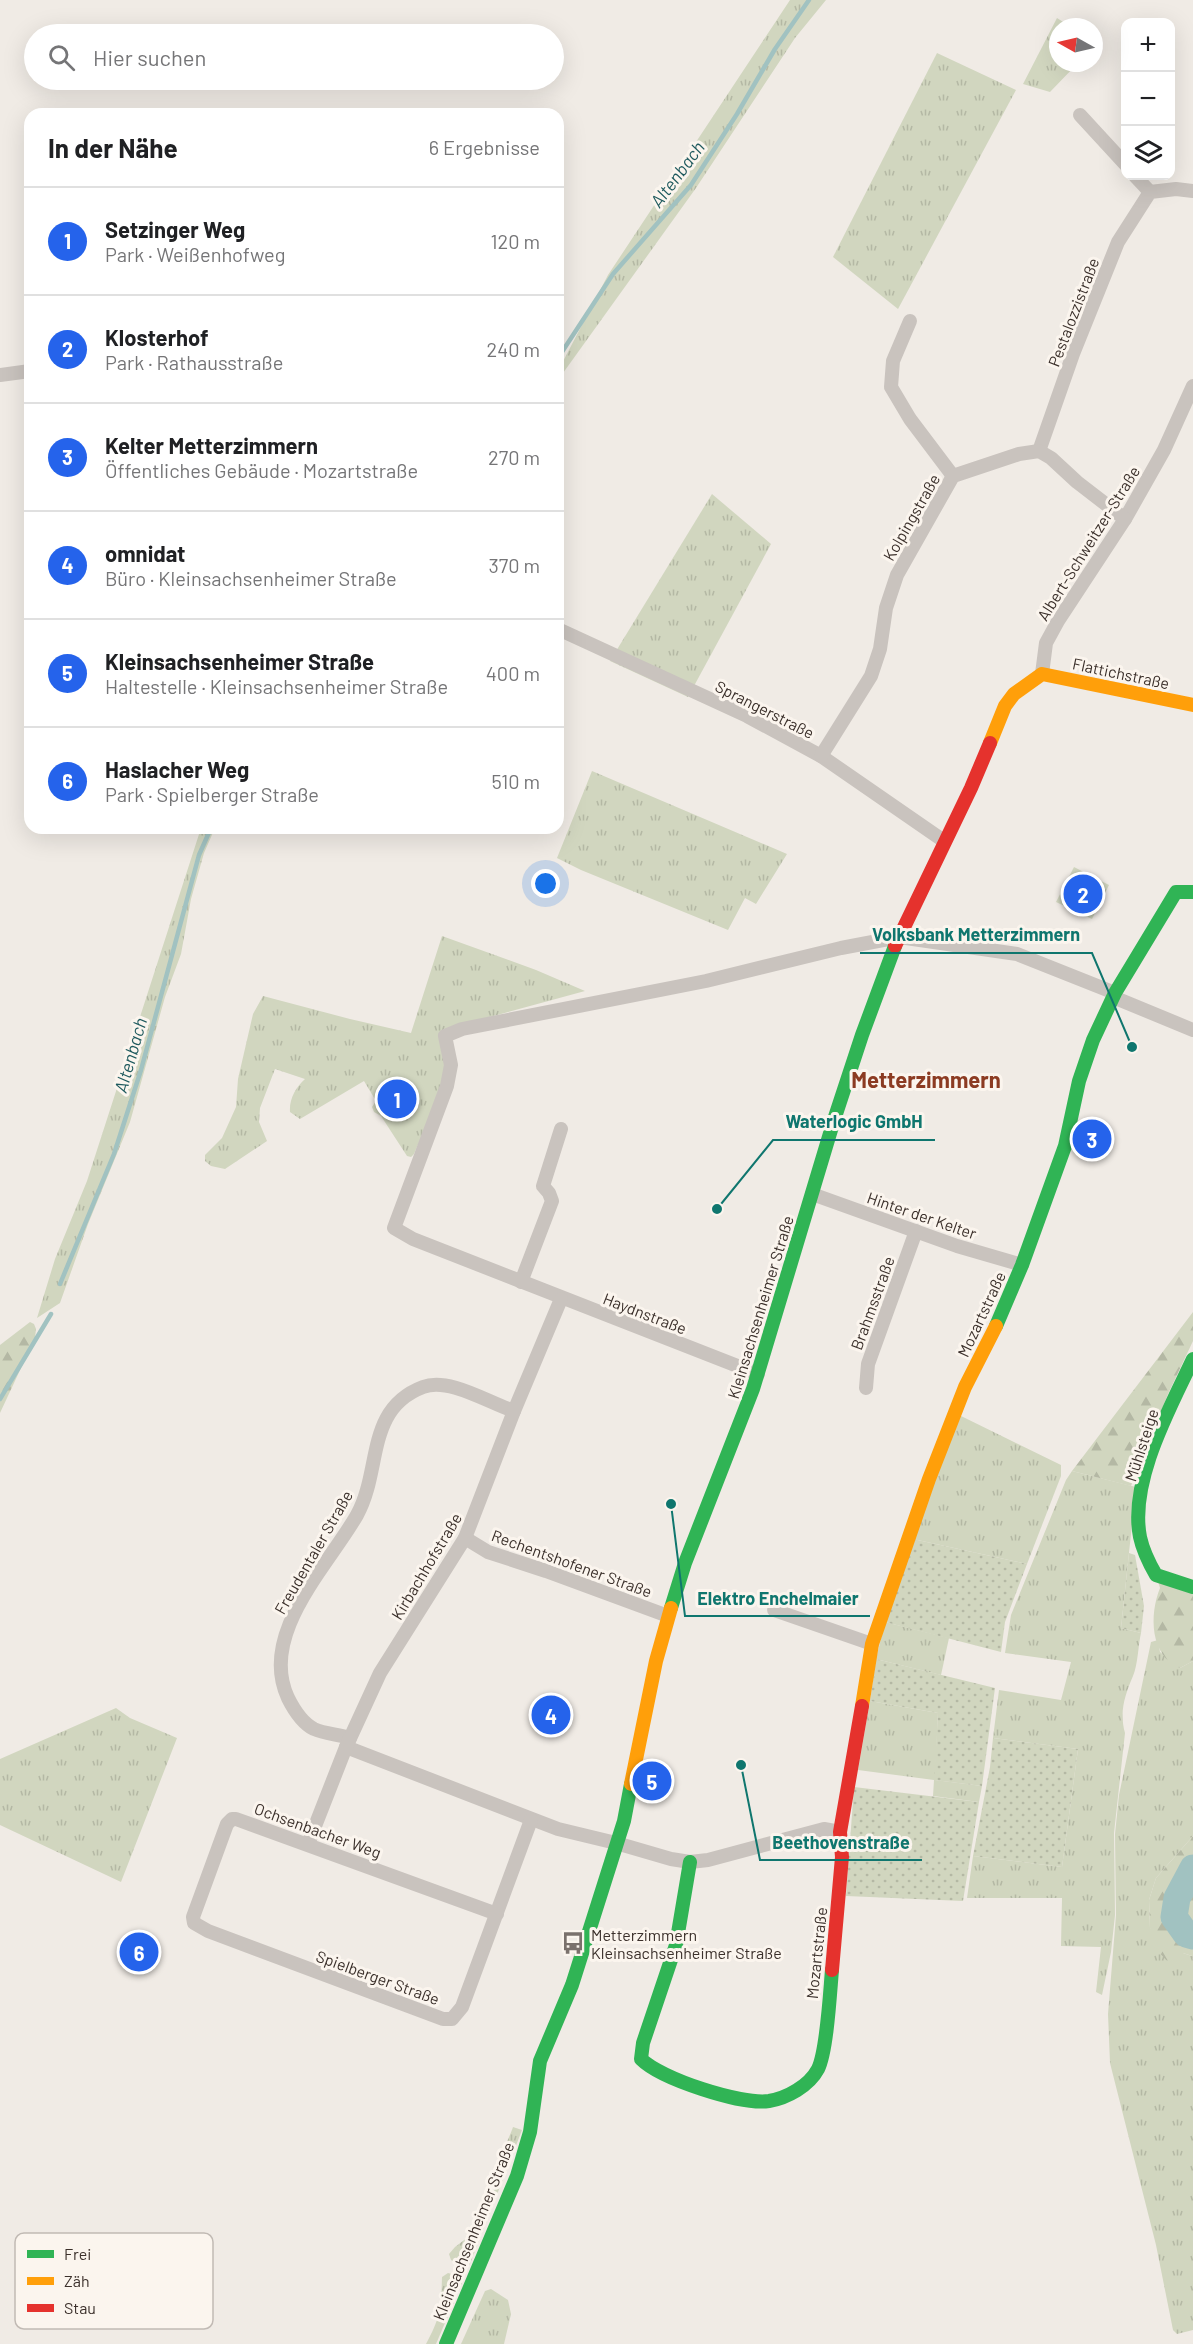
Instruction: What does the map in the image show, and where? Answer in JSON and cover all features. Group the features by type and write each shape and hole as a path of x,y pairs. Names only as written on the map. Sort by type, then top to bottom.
{"main road":[{"name":"Flattichstraße","path":"1042,674 1193,705"},
{"path":"899,937 987,754 1005,706 1014,694 1042,674"},
{"name":"Mozartstraße","path":"690,1862 680,1929 643,2043 641,2059 650,2068 683,2082 746,2101 770,2101 795,2092 810,2080 818,2069 823,2049 842,1857 840,1832 872,1644 950,1420 1007,1303 1022,1265 1065,1146 1079,1081 1093,1040 1114,995 1176,892 1193,892"},
{"name":"Kleinsachsenheimer Straße","path":"446,2344 517,2176 530,2132 540,2061 572,1985 624,1821 656,1661 668,1616 758,1374 862,1035 899,937"},
{"name":"Mühlsteige","path":"1193,1359 1158,1438 1148,1468 1140,1504 1139,1531 1144,1554 1156,1575 1193,1587"}],"street":[{"path":"1080,115 1121,161"},
{"path":"1139,180 1150,192 1176,189 1193,191"},
{"name":"Pestalozzistraße","path":"1039,451 1073,354 1118,242 1150,192"},
{"path":"910,321 893,362 891,387 910,419 953,476"},
{"path":"0,375 24,372"},
{"name":"Albert-Schweitzer-Straße","path":"1042,674 1046,643 1125,519 1164,450 1193,386"},
{"path":"1039,451 1125,519"},
{"name":"Kolpingstraße","path":"821,756 872,676 880,649 886,608 897,574 953,476 1019,454 1039,451"},
{"name":"Sprangerstraße","path":"564,632 747,716 821,756 944,841"},
{"path":"899,937 1017,954 1193,1030"},
{"name":"Haydnstraße","path":"758,1374 561,1299 413,1239 394,1228 447,1086 451,1065 445,1036 462,1029 706,981 841,948 899,937"},
{"path":"521,1282 552,1202 543,1186 561,1129"},
{"name":"Hinter der Kelter","path":"812,1194 1022,1265"},
{"name":"Brahmsstraße","path":"866,1388 868,1364 916,1231"},
{"name":"Kirbachhofstraße","path":"308,1844 348,1742 380,1673 465,1538 514,1411 561,1299"},
{"name":"Freudentaler Straße","path":"514,1411 442,1385 426,1386 400,1400 391,1410 383,1424 364,1499 357,1515 318,1571 300,1603 281,1652 282,1679 295,1711 305,1723 315,1729 531,1820 671,1859 690,1862"},
{"name":"Rechentshofener Straße","path":"465,1538 488,1552 668,1616"},
{"path":"774,1610 872,1644"},
{"name":"Ochsenbacher Weg","path":"194,1923 192,1917 227,1824 232,1819 241,1820 308,1844 497,1914"},
{"name":"Spielberger Straße","path":"194,1923 208,1931 447,2019 456,2016 462,2007 531,1820"},
{"path":"690,1862 721,1857 824,1829 840,1832"}],"green space":[{"path":"790,0 826,0 795,38 696,188 564,372 564,359 608,275"},
{"path":"1049,34 1049,72 1069,72 1050,92 1023,84"},
{"path":"937,53 1016,90 898,309 833,257"},
{"path":"712,494 771,544 688,697 610,661"},
{"path":"592,771 787,854 756,904 745,898 728,930 581,870 557,858"},
{"path":"199,834 212,834 204,853 191,899 181,954 165,997 130,1122 88,1224 60,1303 37,1318 55,1259 87,1181"},
{"path":"1074,867 1109,885 1092,919 1056,902"},
{"path":"442,936 536,970 585,991 461,1025 439,1034 446,1070 434,1108 411,1157 407,1156 381,1116 374,1112 372,1107 376,1101 364,1081 300,1119 290,1112 290,1107 294,1094 305,1079 275,1069 260,1108 259,1122 267,1141 225,1169 211,1166 205,1161 205,1155 222,1138 236,1107 238,1079 253,1014 263,996 411,1033"},
{"path":"1193,1312 1193,1341 1168,1394 1131,1486 1072,1471"},
{"path":"30,1322 36,1329 35,1338 0,1413 0,1345"},
{"path":"959,1415 1061,1465 1061,1476 1027,1564 913,1539"},
{"path":"1072,1471 1136,1487 1121,1628 1141,1633 1135,1671 1125,1697 1123,1711 1125,1733 1114,1833 1115,1915 1111,1952 1102,1995 1096,1992 1101,1947 1061,1946 1062,1898 967,1898 973,1856 1062,1867 1078,1749 993,1738 999,1690 1061,1700 1071,1662 1005,1653 1011,1615 1066,1480"},
{"path":"913,1539 1027,1564 1005,1622 1001,1652 885,1622"},
{"path":"1129,1553 1135,1555 1144,1606 1141,1633 1121,1628"},
{"path":"1156,1575 1193,1587 1193,1661 1180,1668 1163,1654 1155,1634 1154,1610 1160,1588"},
{"path":"885,1622 949,1638 941,1675 876,1659"},
{"path":"1158,1640 1160,1652 1180,1668 1193,1661 1193,1836 1156,1878 1149,1900 1150,1928 1183,1953 1192,1956 1193,1961 1193,2330 1177,2334 1173,2330 1156,2245 1110,2063 1108,2014 1116,1915 1115,1834 1119,1795 1151,1642"},
{"path":"876,1659 995,1688 982,1786 934,1780 938,1713 870,1701"},
{"path":"870,1701 938,1713 935,1780 982,1786 979,1802 933,1796 934,1780 858,1770"},
{"path":"116,1708 130,1718 177,1738 121,1882 0,1825 0,1759"},
{"path":"993,1738 1078,1749 1062,1867 973,1856 990,1767"},
{"path":"854,1787 979,1802 963,1901 846,1896"},
{"path":"1193,1836 1193,1961 1192,1956 1183,1953 1168,1962 1156,1949 1150,1928 1149,1900 1156,1878"},
{"path":"513,2127 522,2130 470,2264 459,2265 451,2260 449,2254 476,2231 501,2173 501,2158"},
{"path":"448,2273 462,2277 462,2283 436,2344 426,2344 439,2312 442,2277"},
{"path":"491,2289 508,2300 511,2314 504,2344 461,2344 485,2291"}],"waterway":[{"name":"Altenbach","path":"564,349 613,274 691,185 737,114 775,49 809,0"},
{"name":"Altenbach","path":"60,1284 114,1154 141,1070 199,855 208,834"},
{"name":"Altenbach","path":"0,1399 51,1314"},
{"path":"1193,1868 1177,1898 1174,1917 1186,1934 1193,1936"}],"traffic: fast":[{"path":"996,1326 1022,1265 1065,1146 1079,1081 1093,1040 1115,993 1176,892 1193,892"},
{"path":"671,1608 685,1563 753,1389 834,1120 895,946"},
{"path":"1193,1359 1154,1445 1140,1492 1138,1515 1141,1542 1156,1575 1193,1587"},
{"path":"446,2344 517,2176 530,2132 540,2061 572,1985 624,1821 631,1784"},
{"path":"690,1862 676,1945 643,2043 641,2059 651,2067 702,2089 740,2099 769,2101 790,2094 809,2081 818,2069 828,2021 832,1970"}],"traffic: slow":[{"path":"990,743 1005,706 1014,694 1042,674 1193,705"},
{"path":"862,1706 872,1644 929,1479 965,1387 996,1326"},
{"path":"631,1784 656,1661 671,1608"}],"traffic: jam":[{"path":"895,946 971,788 990,743"},
{"path":"832,1970 842,1857 840,1832 862,1706"}],"place":[{"name":"Klosterhof","path":"1083,894"},
{"name":"Volksbank Metterzimmern","path":"1132,1047"},
{"name":"Setzinger Weg","path":"397,1099"},
{"name":"Kelter Metterzimmern","path":"1092,1139"},
{"name":"Waterlogic GmbH","path":"717,1209"},
{"name":"Elektro Enchelmaier","path":"671,1504"},
{"name":"omnidat","path":"551,1715"},
{"name":"Beethovenstraße","path":"741,1765"},
{"name":"Kleinsachsenheimer Straße","path":"652,1781"},
{"name":"Metterzimmern Kleinsachsenheimer Straße","path":"573,1943"},
{"name":"Haslacher Weg","path":"139,1952"}],"district":[{"name":"Metterzimmern","path":"926,1079"}]}
